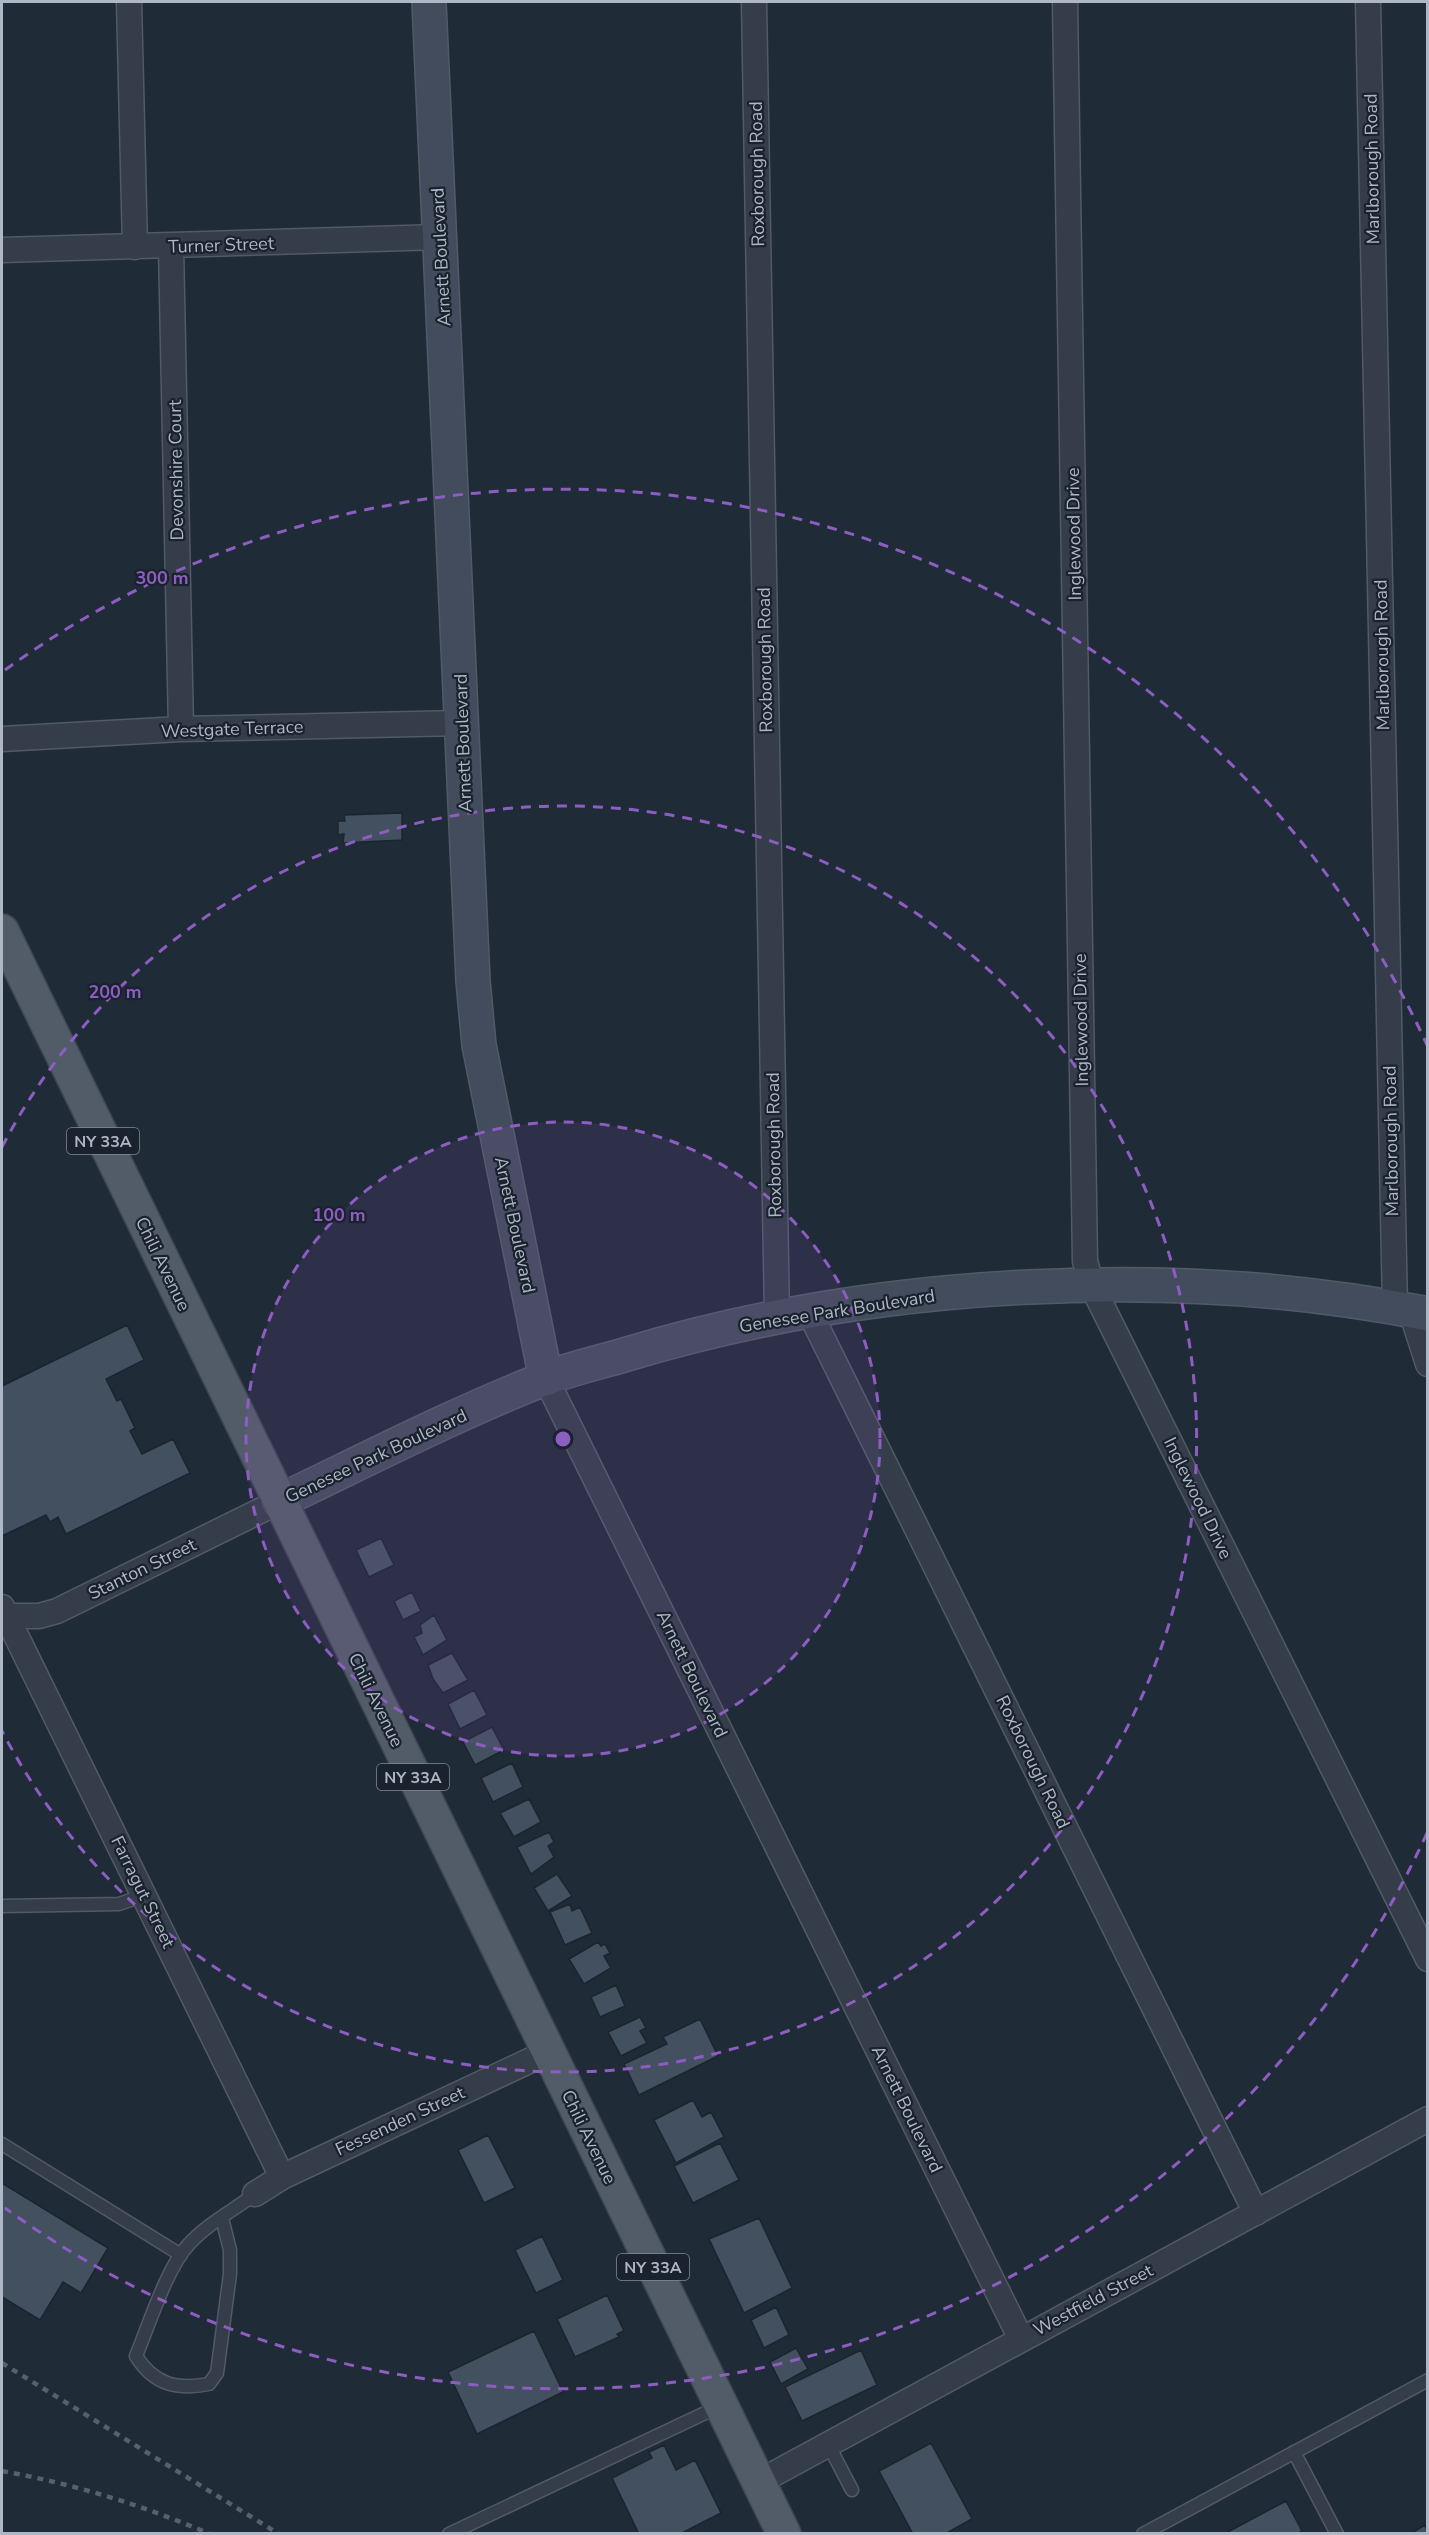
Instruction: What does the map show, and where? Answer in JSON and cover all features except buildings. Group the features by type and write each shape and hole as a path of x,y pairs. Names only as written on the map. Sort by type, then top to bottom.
{"main road":[{"name":"Chili Avenue","path":"2,931 278,1502 784,2534"}],"street":[{"path":"129,2 135,247"},
{"name":"Arnett Boulevard","path":"429,2 473,981 479,1045 546,1378 1021,2339"},
{"name":"Roxborough Road","path":"754,2 777,1318"},
{"name":"Inglewood Drive","path":"1065,2 1085,1261 1092,1286 1428,1959"},
{"name":"Marlborough Road","path":"1368,2 1411,1311 1428,1364"},
{"name":"Turner Street","path":"2,250 171,247 440,237"},
{"name":"Devonshire Court","path":"171,247 182,729"},
{"name":"Westgate Terrace","path":"2,740 182,729 462,723"},
{"name":"Genesee Park Boulevard","path":"278,1502 424,1432 546,1378 674,1340 809,1311 929,1296 1092,1286 1258,1290 1332,1298 1411,1311"},
{"name":"Roxborough Road","path":"809,1311 1256,2213"},
{"name":"Stanton Street","path":"3,1613 39,1616 57,1611 278,1502"},
{"name":"Farragut Street","path":"3,1613 145,1894 282,2177"},
{"name":"Fessenden Street","path":"255,2194 282,2177 548,2052"},
{"name":"Westfield Street","path":"759,2482 1428,2119"}],"lane":[{"path":"2,1906 119,1904 145,1894"},
{"path":"2,2144 181,2254"},
{"path":"222,2218 230,2250 230,2274 216,2373 209,2384 192,2387 174,2386 145,2371 136,2356 181,2254 189,2244 222,2218 255,2194"},
{"path":"1143,2534 1428,2380"},
{"path":"450,2534 721,2405"},
{"path":"828,2444 852,2490"},
{"path":"1294,2452 1337,2534"}],"railway":[{"path":"2,2363 279,2534"},
{"path":"2,2471 108,2496 210,2534"}]}
